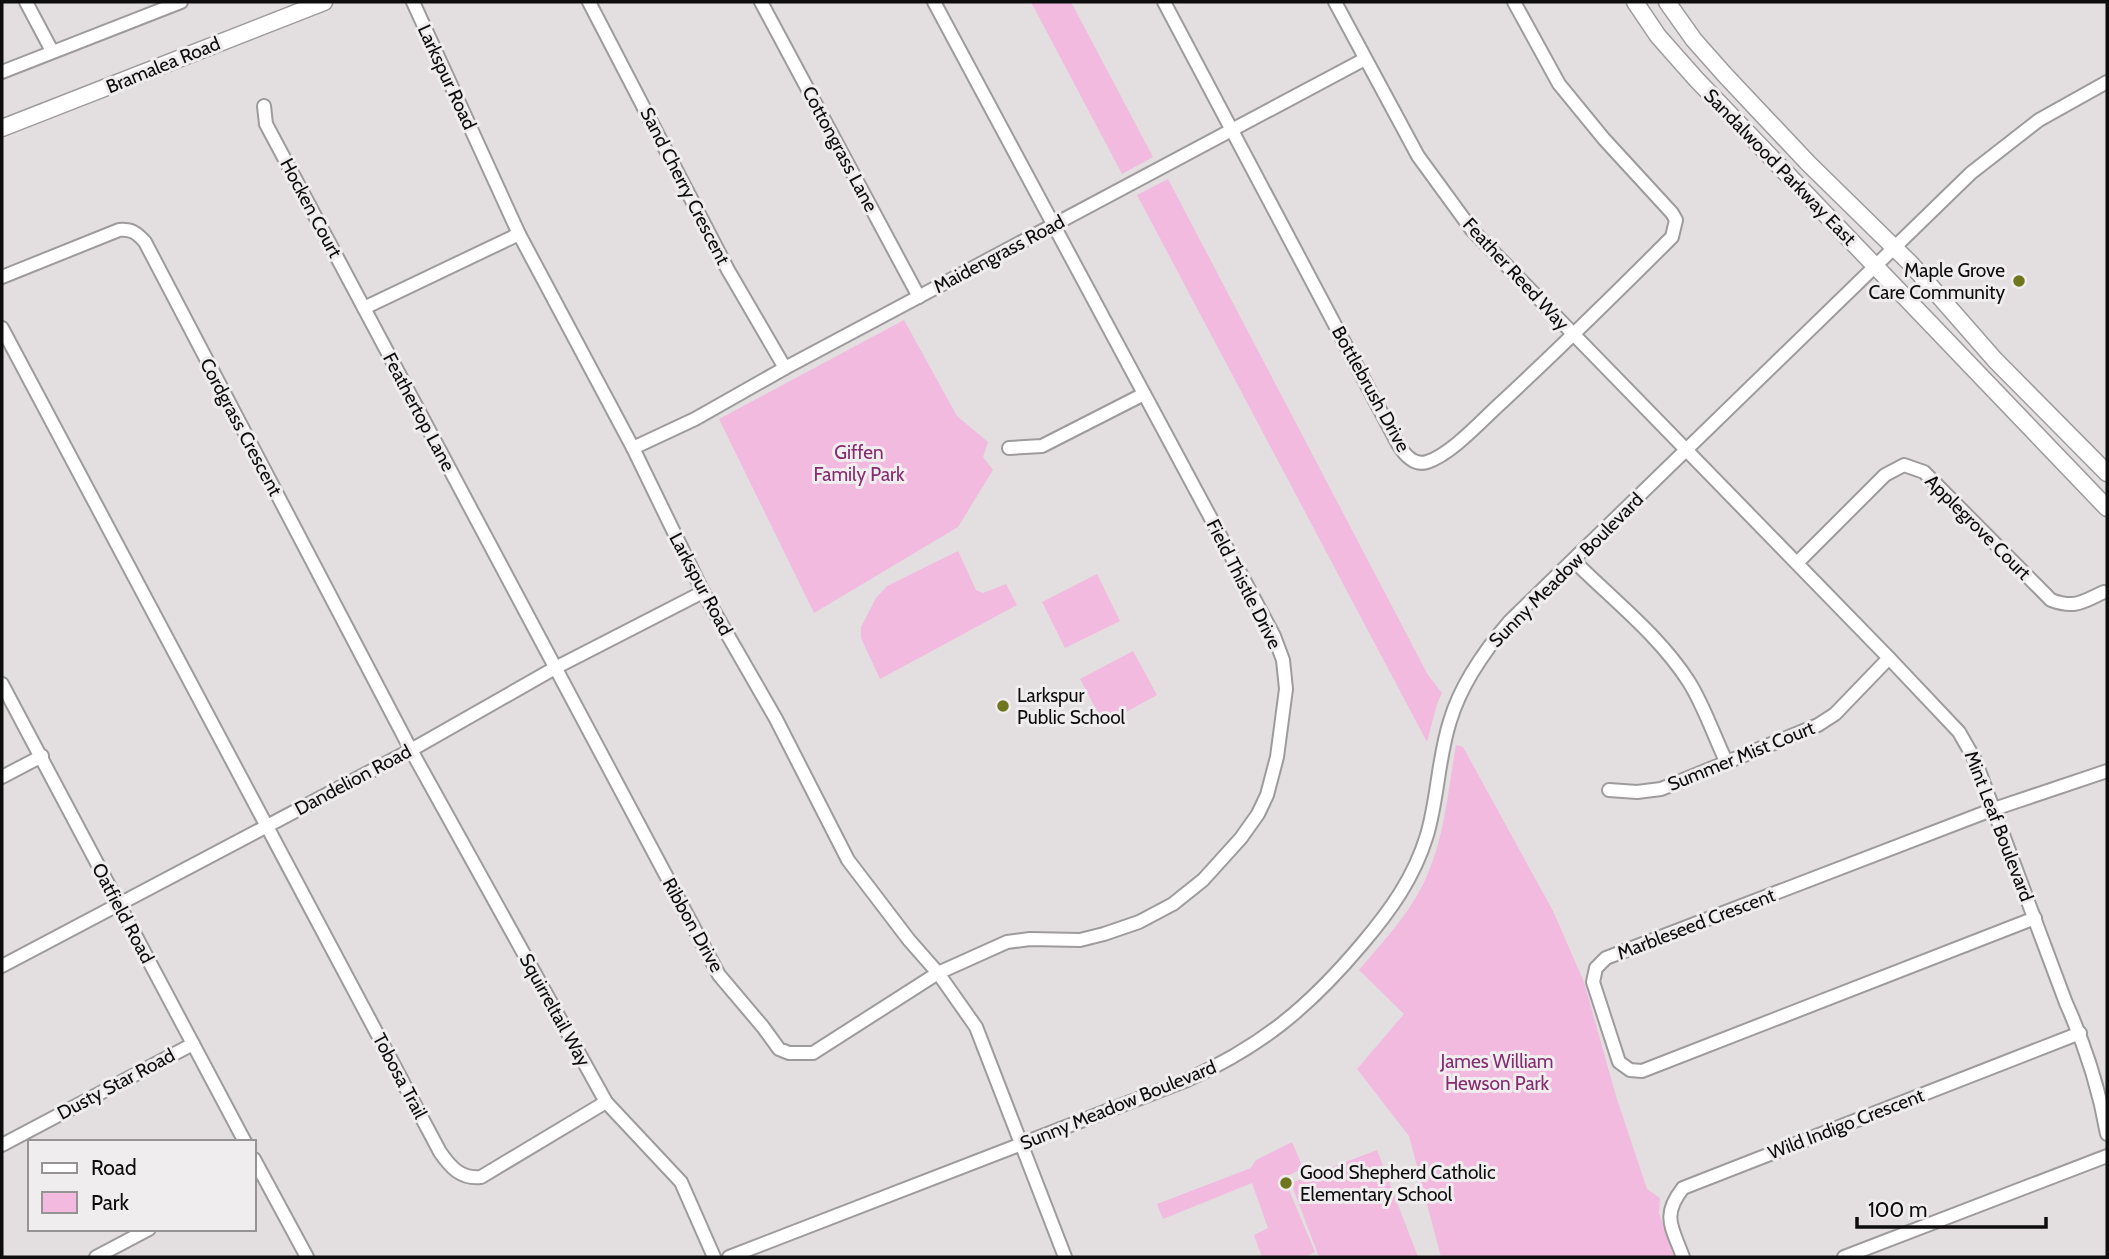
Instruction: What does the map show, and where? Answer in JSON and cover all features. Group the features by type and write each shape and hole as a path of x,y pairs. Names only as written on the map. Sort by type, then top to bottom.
{"main road":[{"name":"Bramalea Road","path":"2,128 324,2"},
{"name":"Sandalwood Parkway East","path":"1636,2 1658,36 1680,62 2107,508"},
{"name":"Sandalwood Parkway East","path":"1667,2 1694,40 1734,85 1808,163 1895,247 1995,360 2107,473"}],"street":[{"path":"26,2 52,51"},
{"path":"2,72 181,2"},
{"name":"Larkspur Road","path":"413,2 519,234 633,448 703,592 771,710 848,860 909,940 938,973 976,1027 1065,1257"},
{"name":"Sand Cherry Crescent","path":"589,2 728,270 785,368"},
{"name":"Cottongrass Lane","path":"761,2 919,297"},
{"path":"934,2 1055,224"},
{"name":"Bottlebrush Drive","path":"1164,2 1398,444 1404,454 1414,462 1426,463 1456,445 1574,335 1672,237 1676,220 1559,84 1514,2"},
{"name":"Feather Reed Way","path":"1335,2 1418,156 1472,230 1686,449"},
{"name":"Maidengrass Road","path":"633,448 695,419 785,368 1365,59"},
{"name":"Sunny Meadow Boulevard","path":"729,1257 1213,1068 1247,1049 1284,1023 1324,988 1389,911 1414,868 1430,822 1450,719 1477,665 1510,621 1971,173 2039,120 2107,82"},
{"name":"Hocken Court","path":"264,106 266,124 364,308"},
{"name":"Field Thistle Drive","path":"938,973 1007,942 1030,939 1080,940 1139,922 1173,904 1203,880 1241,838 1258,814 1267,795 1278,757 1286,689 1283,660 1274,636 1055,224"},
{"name":"Cordgrass Crescent","path":"2,277 120,230 128,229 138,234 145,242 411,750"},
{"path":"364,308 519,234"},
{"name":"Feathertop Lane","path":"364,308 555,668"},
{"path":"2,328 267,825"},
{"path":"1009,448 1042,446 1144,394"},
{"name":"Mint Leaf Boulevard","path":"1686,449 1889,658 1967,743 2080,1033 2101,1100 2107,1134"},
{"name":"Applegrove Court","path":"1797,563 1885,475 1904,465 1924,472 2051,600 2078,605 2104,592"},
{"path":"1573,560 1658,644 1685,676 1726,761"},
{"name":"Dandelion Road","path":"2,966 411,750 555,668 703,592"},
{"name":"Summer Mist Court","path":"1609,790 1637,792 1661,789 1818,725 1835,713 1889,658"},
{"name":"Ribbon Drive","path":"555,668 719,975 779,1049 789,1053 813,1052 938,973"},
{"name":"Oatfield Road","path":"2,684 244,1140"},
{"name":"Squirreltail Way","path":"411,750 606,1102 681,1182 714,1257"},
{"path":"2,777 42,756"},
{"path":"1994,809 2107,771"},
{"name":"Marbleseed Crescent","path":"1994,809 1606,958 1596,968 1593,982 1619,1062 1630,1070 1642,1071 2035,918"},
{"name":"Tobosa Trail","path":"267,825 440,1152 452,1169 470,1178 481,1177 606,1102"},
{"name":"Wild Indigo Crescent","path":"1683,1257 1670,1219 1672,1202 1683,1188 2080,1033"},
{"name":"Dusty Star Road","path":"2,1145 193,1044"},
{"path":"1844,1257 2107,1156"},
{"path":"257,1173 307,1257"},
{"path":"96,1257 145,1231"}],"green space":[{"path":"1031,2 1071,2 1153,157 1122,174"},
{"path":"1168,179 1428,675 1442,693 1427,742 1137,195"},
{"name":"Giffen Family Park","path":"904,320 957,416 988,442 983,457 993,470 958,527 814,613 719,419"},
{"path":"958,551 976,590 983,593 1006,584 1017,605 880,679 861,638 861,627 876,598 887,586"},
{"path":"1097,574 1120,621 1065,648 1042,602"},
{"path":"1133,651 1157,695 1104,724 1080,679"},
{"name":"James William Hewson Park","path":"1456,745 1463,747 1553,911 1584,982 1616,1096 1647,1189 1660,1198 1659,1213 1674,1257 1441,1257 1409,1136 1357,1069 1404,1014 1359,970 1405,915 1426,878 1442,829"},
{"path":"1292,1142 1303,1168 1284,1178 1315,1252 1305,1257 1262,1257 1254,1235 1268,1228 1252,1183 1163,1219 1157,1204 1251,1168 1256,1160"},
{"path":"1377,1150 1418,1257 1319,1257 1291,1183"}],"place":[{"name":"Maple Grove Care Community","path":"2019,281"},
{"name":"Larkspur Public School","path":"1003,706"},
{"name":"Good Shepherd Catholic Elementary School","path":"1286,1183"}]}
